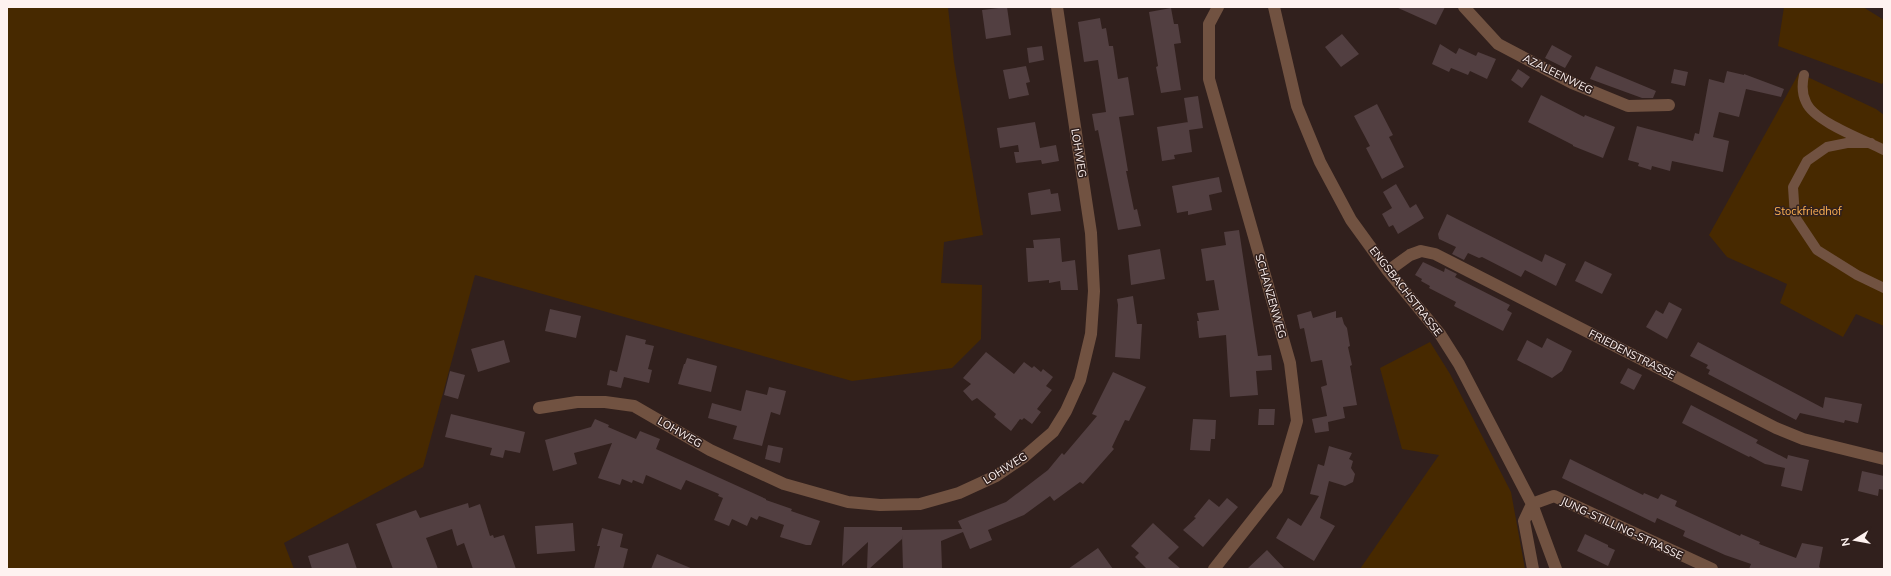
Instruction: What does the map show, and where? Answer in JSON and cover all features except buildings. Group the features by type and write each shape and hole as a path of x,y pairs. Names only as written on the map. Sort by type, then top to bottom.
{"street":[{"name":"LOHWEG","path":"539,408 577,402 605,402 634,406 710,450 784,484 848,502 880,505 920,504 959,493 996,476 1024,457 1053,432 1066,411 1080,380 1091,334 1094,291 1091,232 1057,7"},
{"name":"SCHANZENWEG","path":"1214,569 1277,489 1297,421 1290,364 1210,79 1209,24 1218,7"},
{"name":"ENGSBACHSTRASSE","path":"1274,7 1297,106 1320,162 1351,220 1388,271 1440,334 1459,364 1532,504 1556,569"},
{"name":"AZALEENWEG","path":"1464,7 1498,44 1572,83 1628,106 1669,105"},
{"name":"FRIEDENSTRASSE","path":"1388,271 1415,253 1421,251 1435,254 1776,428 1803,439 1884,459"},
{"name":"JUNG-STILLING-STRASSE","path":"1532,504 1554,496 1712,569"},
{"path":"1532,504 1524,521 1533,569"}],"lane":[{"path":"1804,75 1802,86 1806,104 1827,124 1884,150"},
{"path":"1871,143 1847,143 1827,147 1807,161 1793,187 1795,217 1817,250 1856,275 1884,288"}],"green space":[{"path":"7,7 948,7 954,62 983,235 944,242 941,283 982,285 981,339 952,368 852,381 475,275 423,467 284,543 294,569 7,569"},
{"path":"1784,7 1863,7 1884,20 1884,81 1882,84 1778,46"},
{"name":"Stockfriedhof","path":"1799,73 1876,109 1884,115 1884,326 1856,314 1843,337 1780,303 1787,284 1727,257 1709,235"},
{"path":"1430,342 1450,374 1511,492 1525,569 1360,569 1439,455 1402,449 1380,368"}]}
